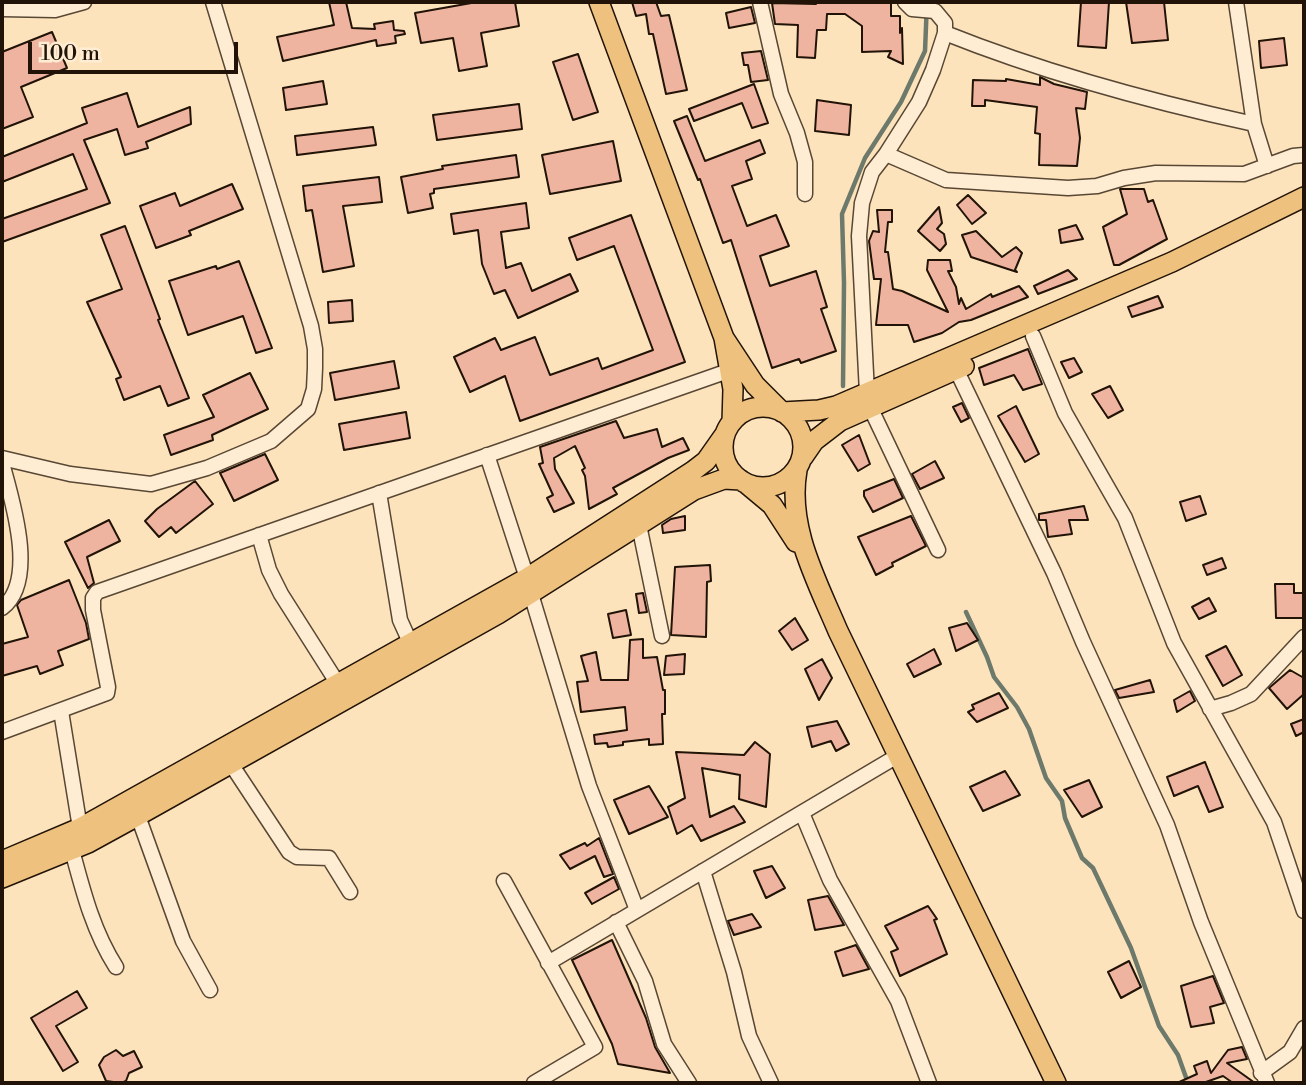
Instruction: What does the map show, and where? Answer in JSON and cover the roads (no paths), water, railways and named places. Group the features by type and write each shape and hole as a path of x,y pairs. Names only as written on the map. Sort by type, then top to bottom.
{"main road":[{"path":"599,2 724,338 731,370 729,428 723,453 727,467 772,505 806,557"},
{"path":"2,878 72,850 231,764 529,586 639,525 694,490 724,479 761,488 776,486 788,479 814,441 868,400 1172,262 1304,197"},
{"path":"724,338 755,385 782,412 828,408 868,400 956,369 1154,284 1304,211"},
{"path":"2,861 80,828 410,642 529,586 706,461 737,416 764,406 792,418 800,429 804,443 794,487 797,523 806,557 838,631 1056,1083"}],"street":[{"path":"2,9 55,10 84,2"},
{"path":"2,608 10,602 21,579 16,514 2,460 70,474 151,484 208,468 271,441 308,409 314,389 315,368 315,349 310,326 213,2"},
{"path":"760,2 781,94 797,133 805,162 805,194"},
{"path":"905,2 912,9 935,12 945,23 945,33 919,102 872,172 862,203 859,236 868,400 938,550"},
{"path":"1236,2 1254,124 1267,166"},
{"path":"945,33 1078,80 1142,99 1254,124"},
{"path":"886,154 946,180 1068,188 1097,186 1156,173 1244,174 1293,156 1304,155"},
{"path":"1033,336 1065,413 1125,518 1174,643 1274,822 1304,911"},
{"path":"956,369 1054,573 1167,825 1201,922 1264,1078 1290,1052 1304,1028"},
{"path":"2,732 107,693 93,610 93,598 97,592 731,370"},
{"path":"487,455 589,786 637,910"},
{"path":"379,493 400,620 410,642"},
{"path":"639,525 662,636"},
{"path":"258,535 269,570 281,594 333,676 335,686"},
{"path":"1210,709 1251,694 1304,637"},
{"path":"61,711 80,828"},
{"path":"548,963 899,755"},
{"path":"231,764 289,852 297,857 329,858 350,892"},
{"path":"802,813 830,880 898,1001 929,1083"},
{"path":"138,816 183,941 210,990"},
{"path":"72,850 88,910 102,945 116,967"},
{"path":"702,871 734,972 749,1036 771,1083"},
{"path":"504,881 595,1047 534,1083"},
{"path":"616,922 645,981 664,1044 689,1083"}],"waterway":[{"path":"843,386 842,214 865,158 901,102 925,51 927,2"},
{"path":"966,612 994,677 1017,707 1029,729 1046,778 1062,801 1065,818 1082,858 1093,868 1131,948 1159,1026 1178,1055 1188,1083"}]}
